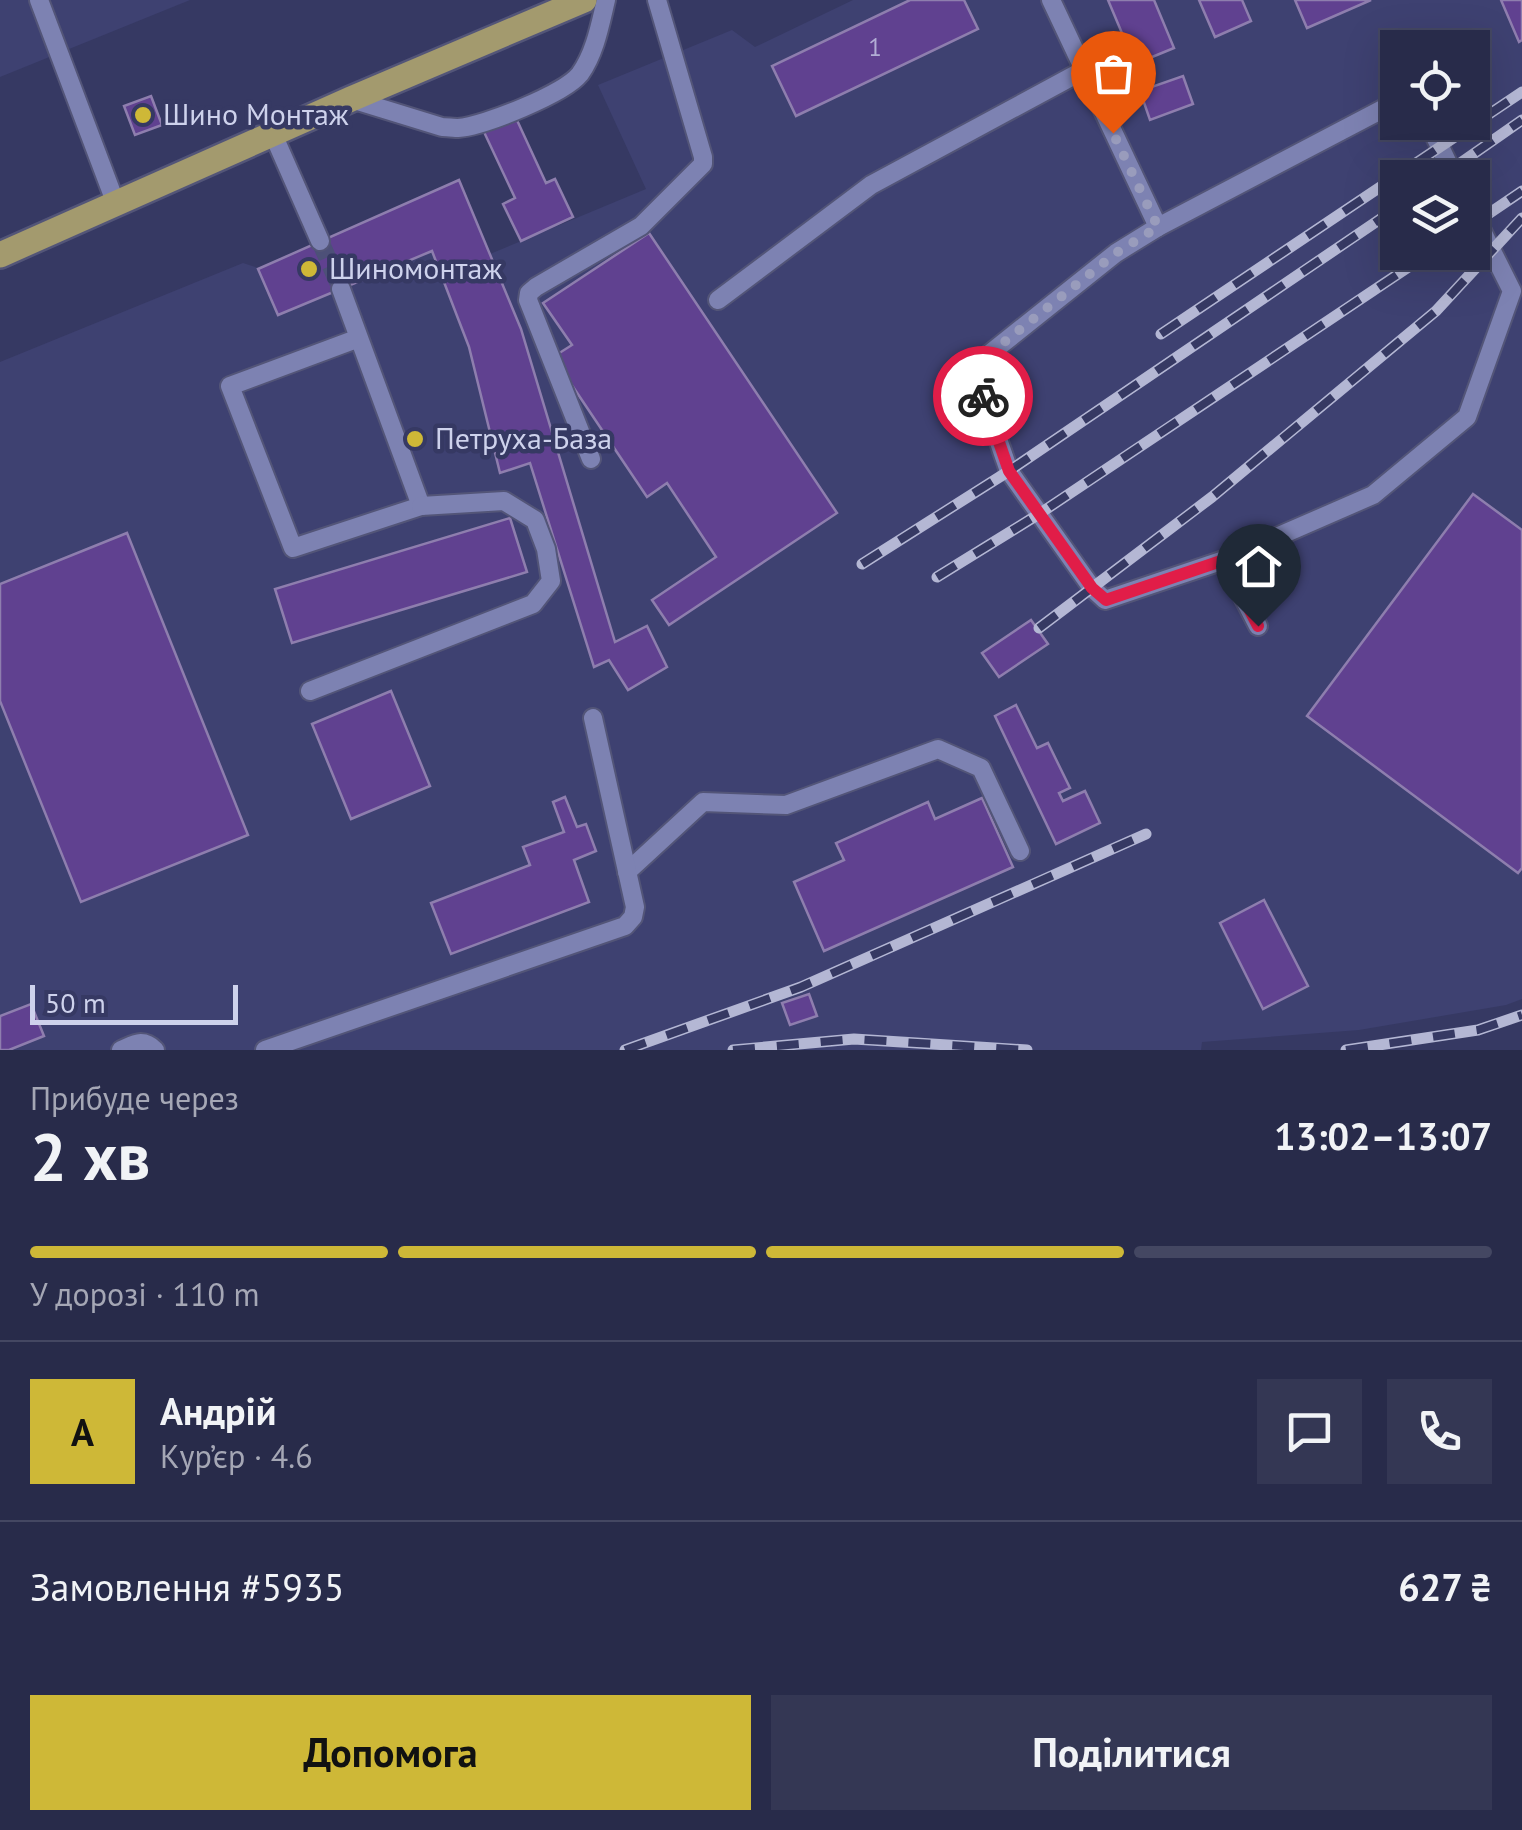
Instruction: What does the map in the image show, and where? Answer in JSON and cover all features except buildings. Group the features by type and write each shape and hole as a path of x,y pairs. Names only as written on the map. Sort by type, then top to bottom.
{"main road":[{"path":"0,255 584,0"}],"lane":[{"path":"39,0 116,204"},
{"path":"350,99 442,127 479,124 515,111 571,84 583,70 606,0"},
{"path":"591,460 528,300 529,293 641,226 702,164 704,157 657,0"},
{"path":"1050,0 1158,227"},
{"path":"718,300 871,185 1084,70"},
{"path":"1380,111 1158,227 1116,253 973,367 1009,471 1092,588 1106,600 1224,560 1373,496 1467,417 1512,291 1490,248"},
{"path":"273,134 320,241"},
{"path":"340,289 421,506"},
{"path":"310,690 534,604 550,581 546,549 535,520 504,502 421,506 292,548 230,386 359,338"},
{"path":"1224,560 1258,626"},
{"path":"265,1050 625,926 635,907 593,718"},
{"path":"627,872 703,802 786,805 938,749 982,768 1020,852"},
{"path":"121,1050 139,1042 156,1050"}],"shaded area":[{"path":"0,0 190,0 0,77"},
{"path":"853,0 1522,0 1522,999 1359,1030 1202,1042 1201,1050 0,1050 0,362 243,263 258,268 459,180 490,254 646,189 598,85 732,30 755,47"}],"tunnel":[{"path":"320,241 341,289"}],"railway":[{"path":"1161,334 1522,92"},
{"path":"1465,160 1522,120"},
{"path":"1490,213 1522,191"},
{"path":"1039,628 1212,497 1436,311 1522,218"},
{"path":"862,564 1009,471 1380,219"},
{"path":"937,577 1039,514 1404,270"},
{"path":"625,1050 801,987 1146,834"},
{"path":"1346,1050 1478,1030 1522,1015"},
{"path":"733,1050 854,1039 1027,1050"}],"way so far":[{"path":"983,396 973,367 1116,253 1158,227 1113,133"}],"place":[{"name":"Шино Монтаж","path":"143,115"},
{"name":"Шиномонтаж","path":"309,269"},
{"name":"Петруха-База","path":"415,439"}],"route":[{"path":"983,396 1009,471 1092,588 1106,600 1224,560 1258,626"}]}
